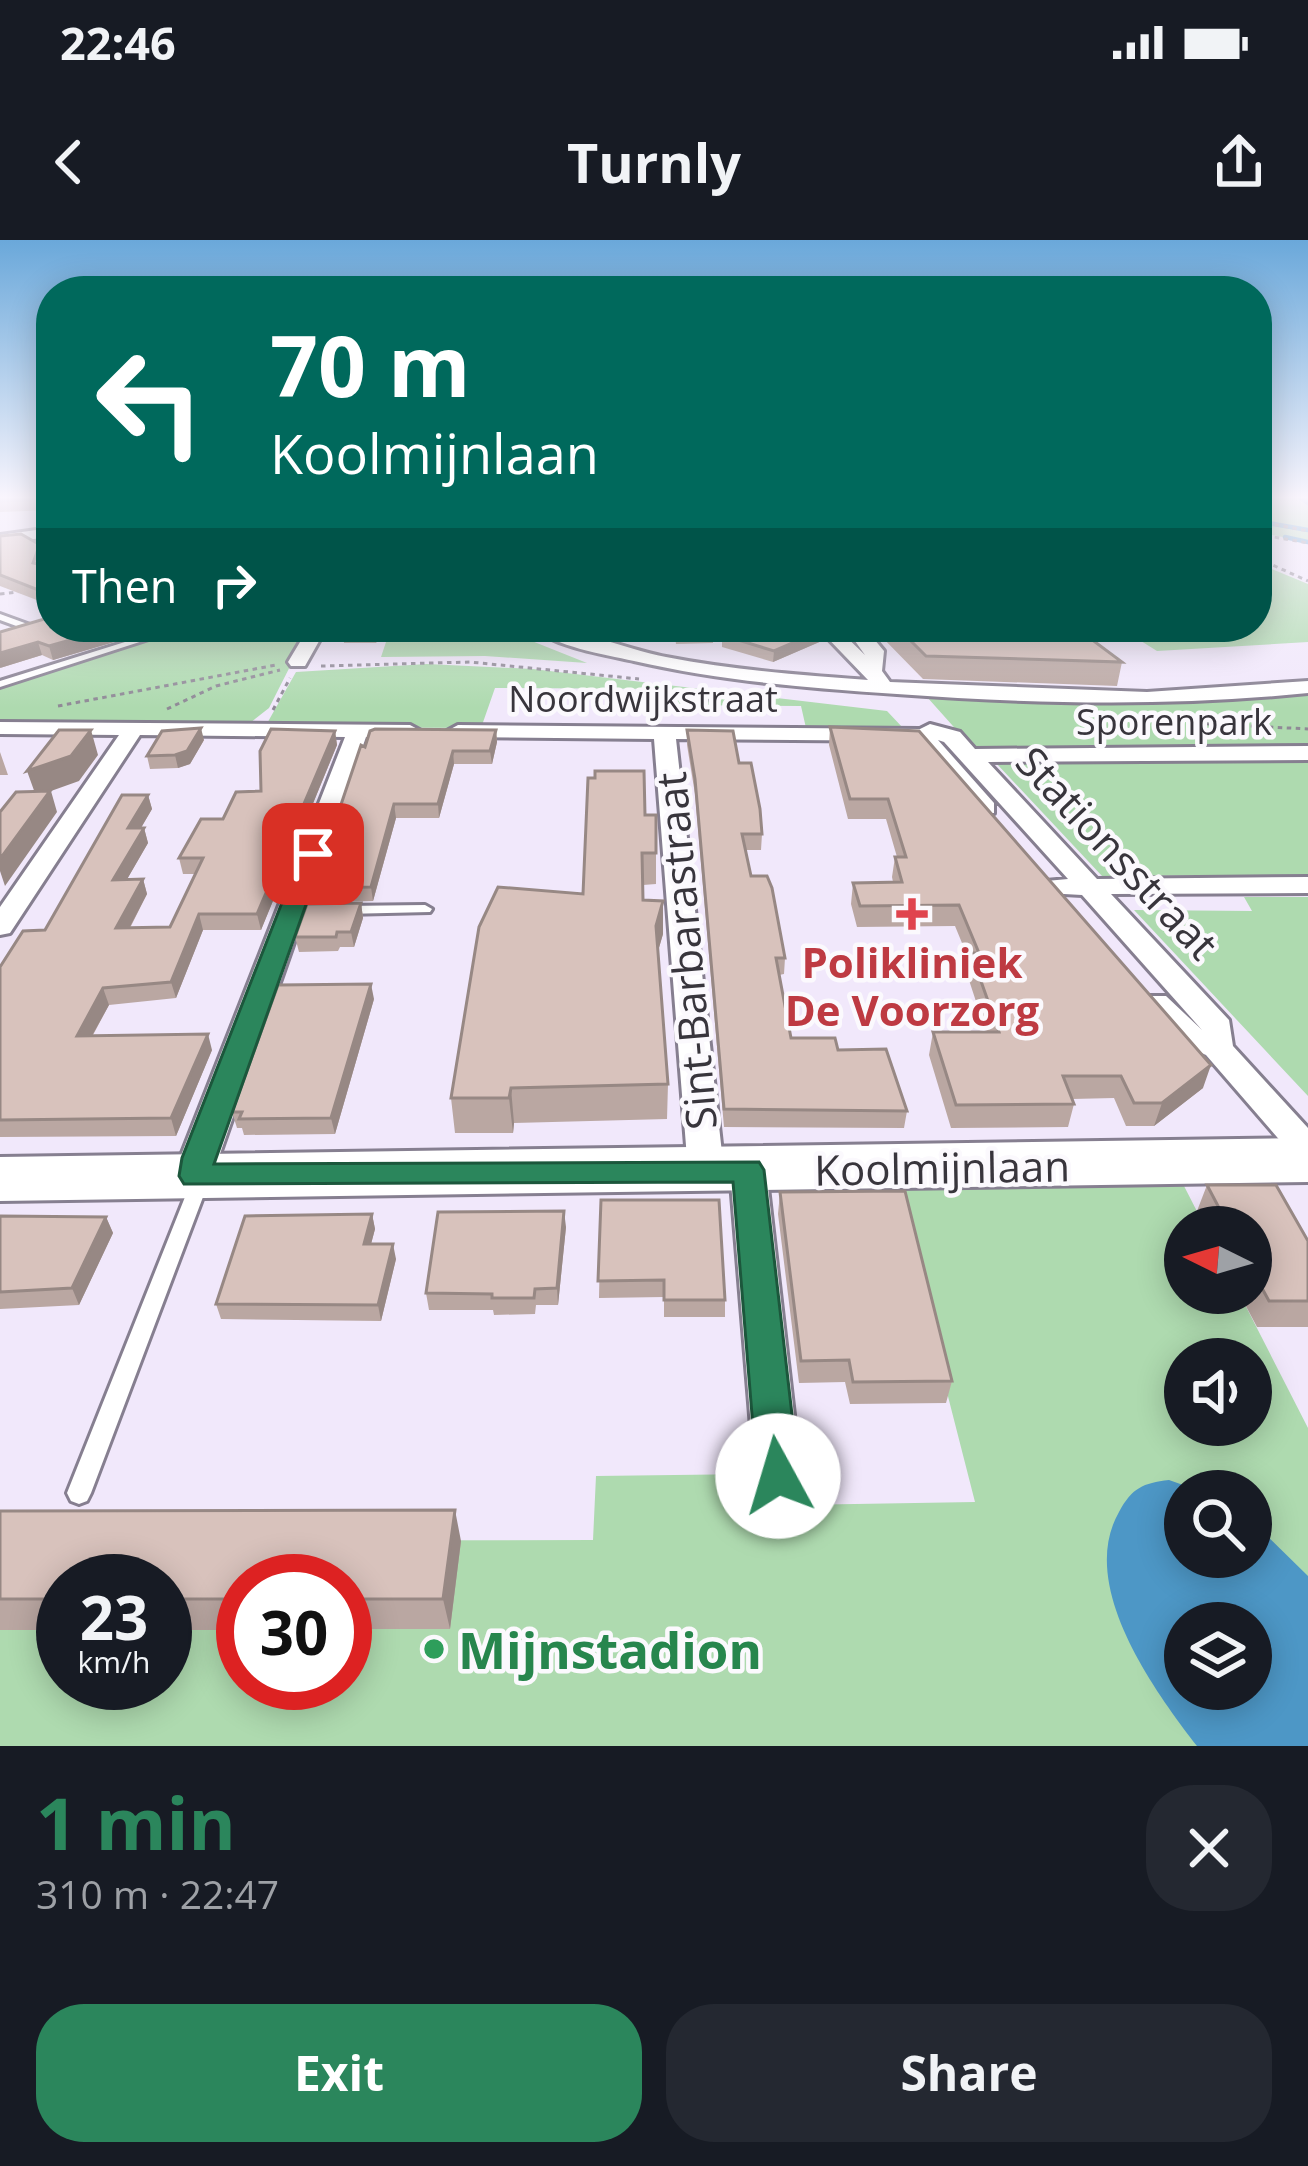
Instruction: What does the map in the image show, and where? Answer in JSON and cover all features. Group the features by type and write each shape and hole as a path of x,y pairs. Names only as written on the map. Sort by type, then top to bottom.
{"main road":[{"name":"Koolmijnlaan","path":"0,1179 1308,1160"}],"street":[{"path":"0,637 36,626"},
{"path":"303,665 312,642"},
{"path":"586,642 636,658 692,668 1076,700 1308,687"},
{"path":"620,642 625,652"},
{"name":"Stationsstraat","path":"839,642 886,683 1107,948"},
{"name":"Stationsstraat","path":"867,642 886,683"},
{"name":"Noordwijkstraat","path":"0,728 929,733"},
{"path":"0,927 133,730"},
{"path":"196,1176 198,1158 303,911 358,731"},
{"name":"Sint-Barbarastraat","path":"664,732 727,1171 778,1476"},
{"name":"Stationsstraat","path":"929,733 952,737 1218,1027 1217,1048"},
{"name":"Sporenpark","path":"969,756 1308,753"},
{"path":"1055,887 1308,885"},
{"name":"Stationsstraat","path":"1137,982 1181,1032 1217,1048 1308,1150"}],"lane":[{"path":"0,617 30,628"},
{"path":"0,684 134,642"},
{"path":"336,910 425,909"},
{"path":"79,1492 188,1214 196,1176"}],"path":[{"path":"1280,568 1308,581"},
{"path":"0,594 22,592"},
{"path":"51,708 210,675 303,665 470,662 646,680"},
{"path":"133,730 216,686 303,665"},
{"path":"261,730 303,665"},
{"path":"208,667 210,675"},
{"path":"704,717 711,688"},
{"path":"1091,718 1308,729"}],"green space":[{"path":"1272,569 1308,584 1308,642 1157,651 1143,642 1272,642"},
{"path":"140,642 302,642 269,708 246,726 0,724 0,687"},
{"path":"386,642 534,642 587,663 485,656 381,657"},
{"path":"427,664 533,669 887,711 903,728 806,728 801,706 669,705 667,689 495,688 481,728 265,727 296,672"},
{"path":"1308,691 1308,749 982,749 969,744 927,697 1153,702"},
{"path":"1308,759 1308,875 1102,876 996,763"},
{"path":"1244,897 1308,897 1308,1096 1134,910 1252,911"},
{"path":"1184,1186 1194,1206 1164,1206 1164,1314 1250,1314 1262,1338 1164,1338 1164,1446 1272,1446 1272,1358 1308,1428 1308,1746 0,1746 0,1541 593,1540 596,1476 753,1474 795,1505 975,1502 895,1189"}],"water":[{"path":"1164,1481 1164,1578 1272,1578 1272,1541 1308,1576 1308,1746 1197,1746 1171,1710 1272,1710 1272,1602 1164,1602 1164,1700 1142,1667 1114,1603 1107,1571 1109,1541 1119,1512 1145,1485"}],"building":[{"path":"0,568 36,568 36,589 0,575"},
{"path":"36,621 38,642 0,653 0,632"},
{"path":"745,642 795,642 774,651"},
{"path":"912,642 1095,642 1122,662 926,656"},
{"path":"830,727 919,731 1211,1065 1162,1103 1134,1103 1121,1076 1063,1076 1074,1104 956,1105 933,1032 999,1032 971,953 979,953 959,905 860,906 853,883 902,882 895,857 906,857 888,799 850,799"},
{"path":"201,728 187,751 147,756 162,731"},
{"path":"271,729 335,731 257,914 199,914 171,982 103,988 77,1036 208,1034 171,1118 0,1120 0,967 23,931 45,930 122,795 148,795 128,828 144,828 113,880 143,879 116,928 170,927 203,858 179,858 201,819 223,819 236,792 261,791 260,751"},
{"path":"375,729 496,730 490,751 453,751 438,804 394,804 371,887 313,888 361,745 365,747"},
{"path":"59,730 91,730 71,756 27,771"},
{"path":"687,730 733,731 739,763 751,763 762,834 742,834 751,876 767,876 772,888 785,958 776,958 791,1038 835,1038 838,1050 886,1049 907,1111 724,1109"},
{"path":"595,771 644,771 645,815 656,815 656,853 642,853 643,900 663,901 656,926 668,1084 511,1088 509,1098 451,1098 479,927 498,887 583,894 588,778 595,778"},
{"path":"50,791 0,859 0,812 16,792"},
{"path":"361,903 351,932 337,932 336,937 295,937 307,904"},
{"path":"371,984 331,1118 239,1119 242,1112 232,1112 278,985"},
{"path":"1207,1185 1276,1185 1308,1241 1308,1301 1272,1301 1272,1206 1218,1206"},
{"path":"905,1191 952,1381 853,1382 849,1360 801,1361 780,1192"},
{"path":"601,1200 719,1200 725,1300 664,1300 664,1280 598,1281"},
{"path":"564,1211 557,1288 535,1289 534,1298 426,1293 438,1212"},
{"path":"372,1214 364,1244 393,1244 378,1305 216,1304 245,1216"},
{"path":"0,1216 106,1217 72,1288 0,1292"},
{"path":"455,1510 443,1599 372,1599 372,1554 216,1554 216,1599 192,1599 192,1554 36,1554 36,1599 0,1599 0,1511"}],"place":[{"name":"Polikliniek De Voorzorg","path":"912,914"},
{"name":"Mijnstadion","path":"434,1649"}],"route":[{"path":"313,854 198,1158 196,1176 748,1170 778,1476"}]}
